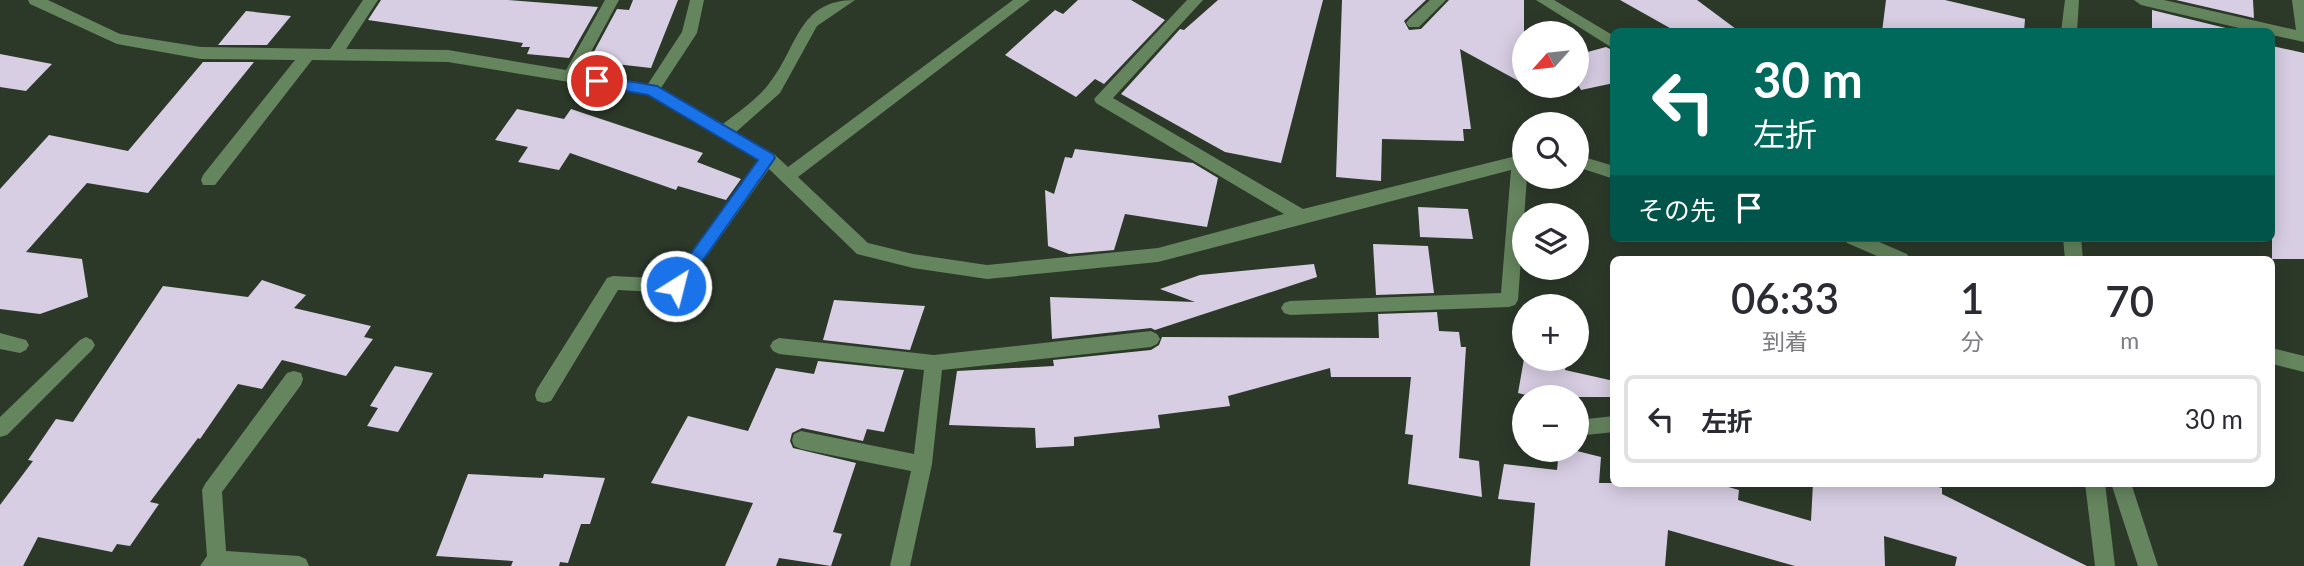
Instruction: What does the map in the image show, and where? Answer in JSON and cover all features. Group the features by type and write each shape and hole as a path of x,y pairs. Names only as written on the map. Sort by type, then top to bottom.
{"street":[{"path":"35,0 117,39 201,53 448,56 652,90 768,158 863,249 987,272 1158,255 1512,163"},
{"path":"334,55 372,0"},
{"path":"570,76 612,0"},
{"path":"652,90 689,33 697,0"},
{"path":"725,132 774,89 812,22 848,0"},
{"path":"787,176 1023,0"},
{"path":"1196,0 1102,99 1301,216"},
{"path":"1414,23 1439,0"},
{"path":"1543,0 1610,42"},
{"path":"2069,28 2072,0"},
{"path":"2141,0 2264,28"},
{"path":"2299,0 2304,31"},
{"path":"2275,30 2304,37"},
{"path":"209,180 307,55"},
{"path":"544,395 613,283 676,286 768,158"},
{"path":"1589,165 1610,172"},
{"path":"1290,308 1509,300 1519,189"},
{"path":"1862,242 1894,256"},
{"path":"779,345 934,363 1151,339"},
{"path":"0,341 20,345"},
{"path":"0,429 86,345"},
{"path":"2275,357 2304,364"},
{"path":"900,566 922,464 934,363"},
{"path":"294,379 212,490 214,563 299,566"},
{"path":"1589,427 1610,424"},
{"path":"801,440 922,464"},
{"path":"2095,487 2105,566"},
{"path":"2122,487 2148,566"}],"building":[{"path":"381,0 508,0 598,7 569,58 527,54 530,47 521,47 523,43 368,20"},
{"path":"633,0 678,0 651,68 589,61 617,9 629,10"},
{"path":"1078,0 1131,0 1165,20 1104,84 1095,79 1076,97 1005,55 1055,10 1063,14"},
{"path":"1218,0 1323,0 1281,163 1225,152 1121,94 1180,29 1184,30"},
{"path":"1342,0 1426,0 1404,21 1409,30 1421,29 1449,0 1524,0 1524,21 1512,21 1512,77 1460,49 1471,129 1463,129 1464,141 1382,139 1381,181 1336,177"},
{"path":"1620,0 1697,0 1735,28 1670,28"},
{"path":"1886,0 1945,0 2025,19 2024,28 1882,28"},
{"path":"2176,0 2253,0 2254,18"},
{"path":"2152,10 2226,28 2152,28"},
{"path":"246,11 291,16 267,45 218,45"},
{"path":"1606,47 1610,49 1610,84 1589,88 1589,52"},
{"path":"2275,47 2304,53 2304,259 2275,259 2275,256 2272,256 2272,242 2275,242"},
{"path":"0,54 52,64 26,91 0,87"},
{"path":"203,62 254,62 148,193 87,183 26,252 82,259 88,297 40,314 0,309 0,189 49,135 128,151"},
{"path":"517,109 564,119 571,109 703,153 697,162 741,179 726,200 678,186 676,190 570,153 559,170 518,162 528,147 495,140"},
{"path":"1075,149 1193,163 1218,178 1207,227 1125,214 1114,250 1069,254 1048,246 1045,190 1054,194 1065,157 1072,158"},
{"path":"1418,207 1468,209 1473,239 1420,237"},
{"path":"1373,244 1428,246 1434,293 1376,295"},
{"path":"1314,264 1317,277 1155,330 1151,328 1052,339 1050,297 1195,302 1160,289 1200,275"},
{"path":"262,280 306,295 294,308 371,326 364,337 373,339 346,376 282,360 262,389 238,384 200,439 198,438 150,502 159,504 130,546 117,544 112,552 38,537 23,566 0,566 0,505 33,461 28,460 56,419 73,422 163,286 248,297"},
{"path":"834,300 925,306 910,350 823,340"},
{"path":"1437,312 1439,331 1459,332 1461,347 1466,347 1459,458 1479,461 1482,497 1408,484 1413,435 1405,434 1411,377 1331,377 1330,368 1228,396 1230,406 1158,415 1160,428 1074,437 1074,446 1036,448 1035,428 949,425 957,371 1054,366 1053,360 1151,350 1159,345 1162,337 1379,338 1378,314"},
{"path":"818,361 904,370 884,432 867,429 863,441 802,428 792,433 790,441 793,448 856,463 833,532 842,534 831,566 779,558 776,566 725,566 753,503 651,483 688,416 748,431 776,368 814,374"},
{"path":"395,366 433,373 398,432 367,426 378,408 370,406"},
{"path":"1522,371 1569,371 1610,380 1610,397 1589,397 1589,385 1519,385"},
{"path":"1589,454 1601,457 1599,483 1610,483 1610,487 1728,487 1739,490 1738,500 1811,521 1813,487 1938,487 1942,488 1942,494 2087,566 1955,566 1957,557 1884,536 1885,566 1795,566 1668,530 1665,566 1530,566 1535,503 1498,499 1504,464 1557,470 1558,462 1589,462"},
{"path":"468,474 543,478 544,474 605,478 590,524 581,524 568,563 560,562 559,566 511,566 513,561 436,556"}],"route":[{"path":"597,81 652,90 768,158 676,286"}]}
